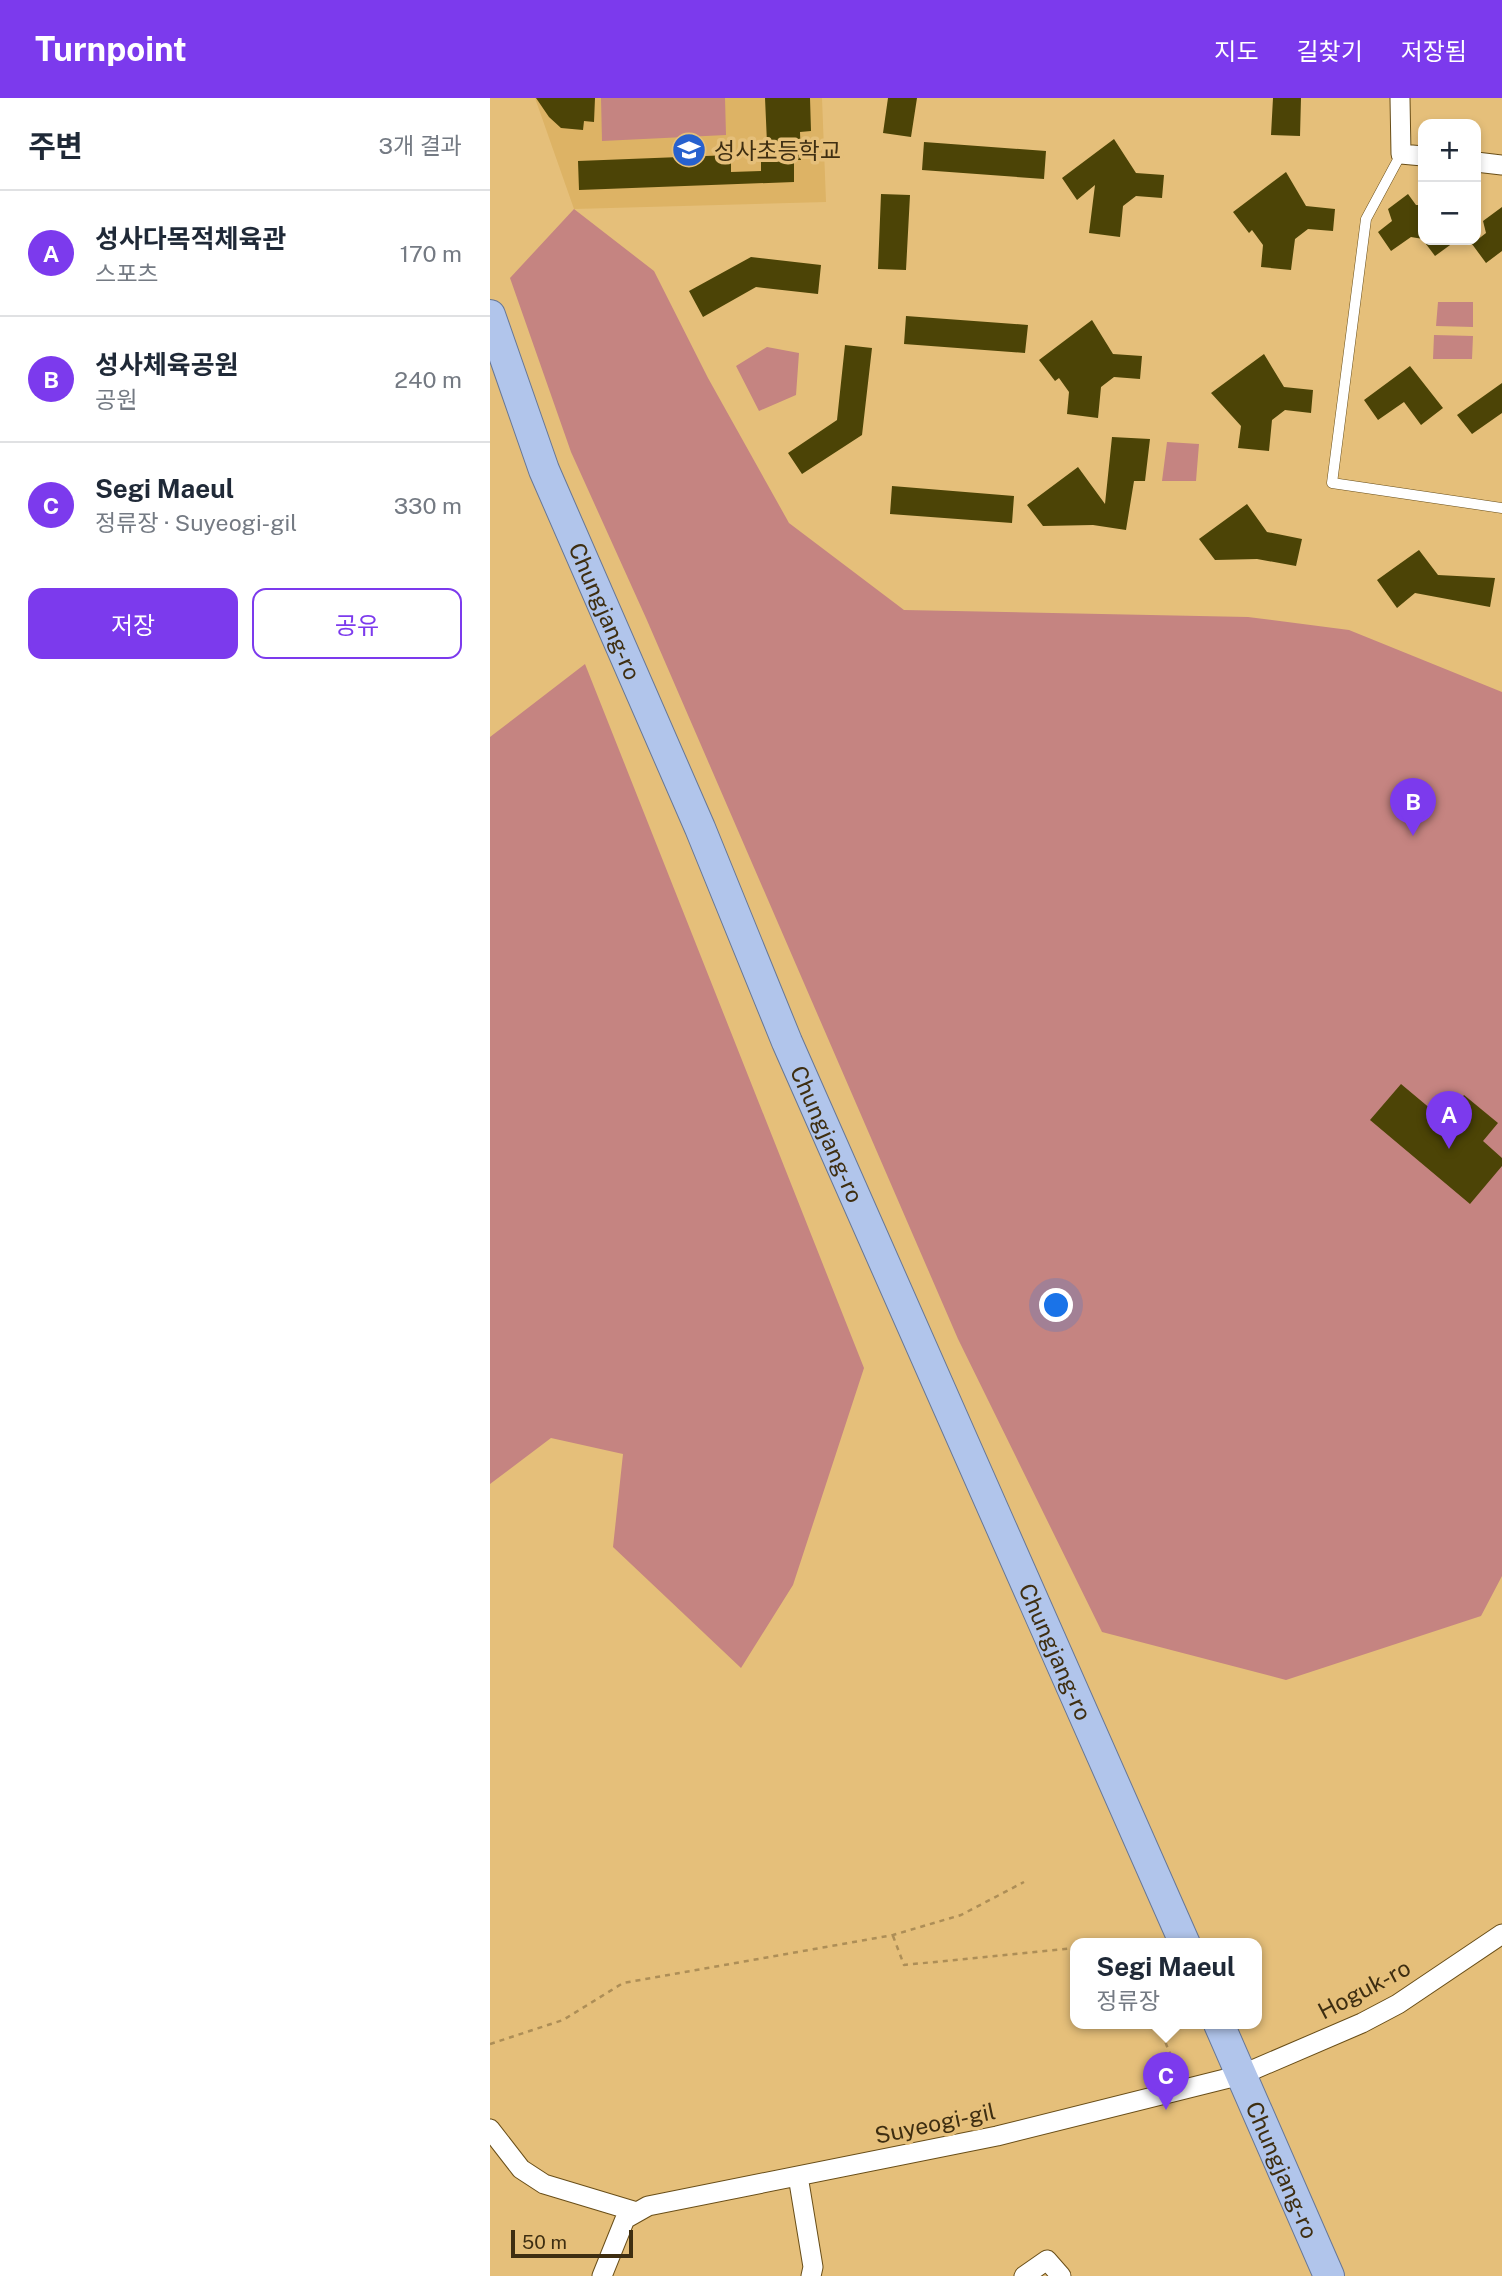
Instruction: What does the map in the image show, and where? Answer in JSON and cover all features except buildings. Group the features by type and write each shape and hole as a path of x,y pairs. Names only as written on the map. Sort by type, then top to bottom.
{"main road":[{"name":"Chungjang-ro","path":"490,315 544,470 700,828 787,1042 1182,1938"},
{"name":"Chungjang-ro","path":"1221,2029 1329,2276"}],"street":[{"path":"1400,98 1401,153 1418,155"},
{"path":"1481,163 1502,165"},
{"name":"Hoguk-ro","path":"1241,2075 1362,2023 1398,2004 1502,1934"},
{"name":"Suyeogi-gil","path":"637,2212 648,2206 997,2136 1241,2075"},
{"path":"490,2129 521,2169 544,2184 637,2212"},
{"path":"797,2176 817,2273"},
{"path":"601,2276 625,2219 637,2212"},
{"path":"1024,2276 1048,2260 1061,2276"}],"lane":[{"path":"1401,153 1366,219 1332,483 1502,508"}],"path":[{"path":"490,2044 562,2020 622,1983 893,1935 961,1914 1024,1882"},
{"path":"893,1935 904,1965 1070,1948"},
{"path":"1160,2029 1184,2091"}],"shaded area":[{"name":"성사초등학교","path":"535,98 822,98 826,202 574,209"},
{"path":"601,98 725,98 726,135 602,141"},
{"path":"574,209 654,271 708,378 789,523 904,610 1248,617 1349,630 1502,692 1502,1576 1481,1616 1286,1680 1102,1632 958,1339 646,618 571,452 510,278"},
{"path":"1438,302 1473,302 1473,327 1436,326"},
{"path":"1434,335 1473,336 1472,359 1433,359"},
{"path":"767,347 799,353 796,395 759,411 736,366"},
{"path":"1167,442 1199,444 1196,481 1162,481"},
{"path":"585,664 864,1368 793,1585 741,1668 613,1547 623,1454 551,1438 490,1484 490,737"}],"place":[{"name":"성사초등학교","path":"689,150"},
{"name":"성사체육공원","path":"1413,836"},
{"name":"성사다목적체육관","path":"1449,1149"},
{"name":"Segi Maeul","path":"1166,2110"}]}
